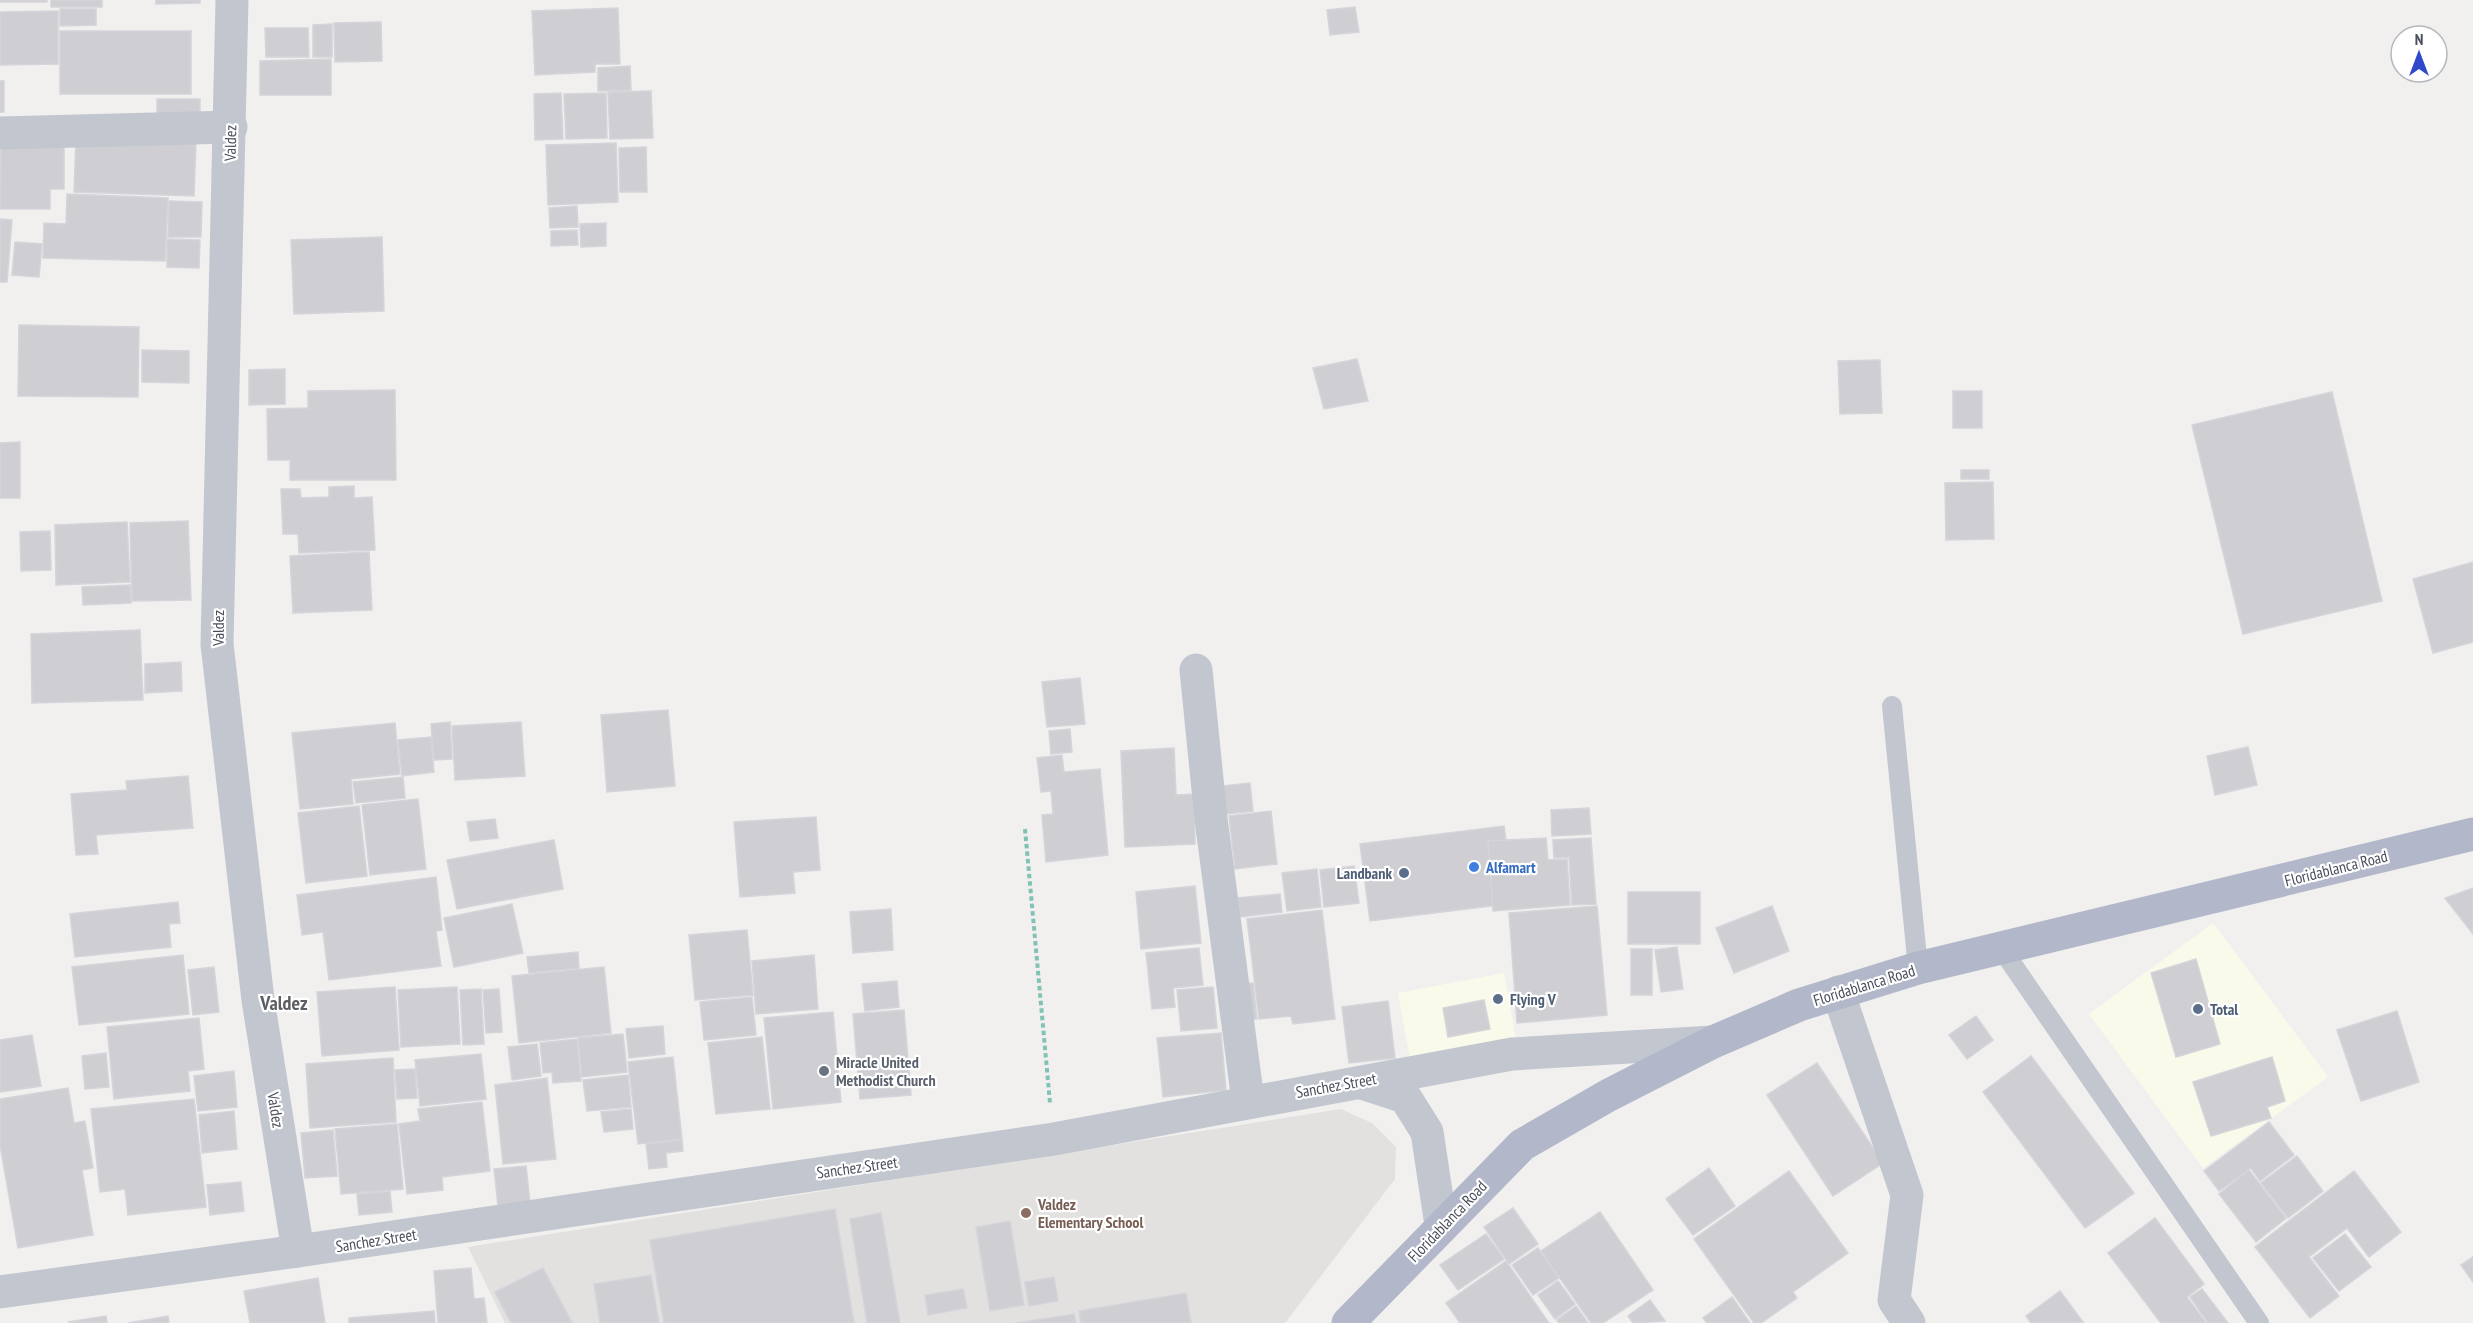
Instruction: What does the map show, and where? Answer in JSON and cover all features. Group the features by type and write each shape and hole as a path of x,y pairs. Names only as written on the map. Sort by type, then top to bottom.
{"main road":[{"name":"Floridablanca Road","path":"1348,1323 1441,1225 1522,1145 1609,1095 1713,1042 1838,992 1918,968 2473,834"}],"street":[{"name":"Valdez","path":"232,0 231,127 217,644 258,1000 298,1251"},
{"path":"0,133 231,127"},
{"path":"1196,670 1211,819 1248,1101"},
{"path":"1838,992 1907,1195 1894,1300 1909,1323"},
{"name":"Sanchez Street","path":"0,1292 298,1251 1054,1138 1512,1054 1713,1042"},
{"path":"1358,1082 1405,1097 1427,1132 1441,1225"}],"lane":[{"path":"1892,706 1918,968"},
{"path":"2001,948 2259,1323"}],"path":[{"path":"1025,829 1054,1138"}],"shaded area":[{"path":"2213,923 2328,1077 2203,1168 2089,1014"},
{"path":"1504,973 1517,1045 1411,1064 1398,993"},
{"name":"Valdez Elementary School","path":"1341,1109 1372,1123 1396,1147 1395,1179 1285,1323 505,1323 468,1247"}],"building":[{"path":"0,0 47,0 47,2 0,2"},
{"path":"51,0 102,0 102,7 51,7"},
{"path":"156,0 200,0 200,3 156,4"},
{"path":"1355,7 1359,32 1330,35 1327,10"},
{"path":"618,8 620,64 595,64 595,72 535,75 532,11"},
{"path":"60,9 96,9 96,25 60,26"},
{"path":"58,11 58,64 0,65 0,12"},
{"path":"381,22 382,61 335,62 334,23"},
{"path":"332,24 332,57 313,57 313,25"},
{"path":"265,28 308,28 309,57 266,57"},
{"path":"60,31 191,31 191,94 60,94"},
{"path":"331,59 331,95 260,95 260,61"},
{"path":"630,66 631,90 598,91 598,68"},
{"path":"0,81 4,81 4,112 0,112"},
{"path":"651,91 653,138 610,139 608,92"},
{"path":"561,93 563,139 535,140 534,94"},
{"path":"606,93 607,138 566,139 564,94"},
{"path":"157,99 200,99 200,119 157,119"},
{"path":"76,137 196,141 194,196 74,192"},
{"path":"1,140 64,141 64,189 50,189 50,209 0,209"},
{"path":"616,143 618,202 548,205 546,145"},
{"path":"646,147 647,192 620,192 619,148"},
{"path":"67,194 168,198 165,261 43,258 44,223 66,224"},
{"path":"169,201 202,202 201,237 168,237"},
{"path":"577,206 578,227 550,228 549,208"},
{"path":"0,219 12,220 7,282 0,282"},
{"path":"606,223 606,246 581,247 580,224"},
{"path":"577,230 578,245 551,246 551,231"},
{"path":"382,237 384,311 294,314 291,240"},
{"path":"167,239 200,240 199,268 167,267"},
{"path":"15,242 42,244 39,277 12,275"},
{"path":"19,325 139,327 138,397 18,396"},
{"path":"142,350 189,351 189,383 142,382"},
{"path":"1357,359 1368,401 1324,409 1313,368"},
{"path":"1880,360 1882,413 1840,414 1838,361"},
{"path":"285,369 285,404 249,405 249,370"},
{"path":"395,390 396,480 290,480 290,460 268,460 267,409 308,408 308,391"},
{"path":"1953,391 1982,391 1982,428 1953,428"},
{"path":"2332,392 2382,601 2243,634 2192,425"},
{"path":"20,442 20,498 0,498 0,443"},
{"path":"1961,470 1989,470 1989,479 1961,479"},
{"path":"1993,482 1994,539 1946,540 1945,483"},
{"path":"354,486 354,498 372,497 375,550 299,553 298,534 283,534 281,489 300,489 301,498 329,497 329,487"},
{"path":"188,521 191,600 132,601 130,523"},
{"path":"127,522 130,582 56,585 55,525"},
{"path":"50,531 51,570 21,571 20,532"},
{"path":"369,552 372,610 293,613 290,556"},
{"path":"2473,562 2473,642 2433,653 2413,579"},
{"path":"130,585 131,603 83,605 82,587"},
{"path":"140,630 143,700 32,703 31,634"},
{"path":"181,662 182,691 145,693 145,664"},
{"path":"1080,678 1085,724 1047,727 1042,682"},
{"path":"668,710 675,786 607,792 601,715"},
{"path":"450,722 452,759 434,760 431,724"},
{"path":"521,722 525,776 455,780 452,726"},
{"path":"395,723 400,774 351,779 353,804 300,809 292,733"},
{"path":"1070,729 1072,752 1051,754 1049,731"},
{"path":"431,737 434,772 402,776 398,740"},
{"path":"2248,747 2257,785 2215,795 2207,756"},
{"path":"1174,748 1176,795 1194,794 1195,844 1125,847 1121,751"},
{"path":"1062,755 1064,772 1100,769 1108,855 1046,862 1042,815 1053,814 1051,791 1041,792 1037,758"},
{"path":"188,776 193,828 96,835 98,854 76,855 71,794 127,790 126,781"},
{"path":"403,777 405,798 356,803 353,782"},
{"path":"1250,783 1253,811 1218,815 1214,787"},
{"path":"418,799 426,869 370,875 362,805"},
{"path":"359,806 367,876 306,883 298,813"},
{"path":"1589,808 1591,834 1552,836 1551,810"},
{"path":"1271,811 1277,864 1235,869 1229,816"},
{"path":"816,817 820,870 793,872 795,893 740,897 734,822"},
{"path":"495,819 498,838 470,841 467,822"},
{"path":"1504,826 1514,903 1370,921 1360,844"},
{"path":"1546,838 1548,860 1567,859 1570,905 1493,911 1488,841"},
{"path":"1591,838 1596,904 1572,905 1569,857 1554,858 1553,840"},
{"path":"554,840 563,889 457,909 447,860"},
{"path":"1354,866 1359,903 1324,907 1320,870"},
{"path":"1317,869 1321,907 1287,911 1282,873"},
{"path":"436,877 442,930 436,931 441,966 329,980 323,932 302,935 297,895"},
{"path":"1195,886 1201,943 1141,949 1136,892"},
{"path":"2473,888 2473,934 2445,898"},
{"path":"1628,892 1700,892 1700,944 1628,944"},
{"path":"1280,894 1282,912 1240,917 1238,898"},
{"path":"178,902 180,923 169,924 171,947 75,957 70,914"},
{"path":"512,904 523,953 454,967 444,918"},
{"path":"1597,906 1607,1015 1517,1023 1509,913"},
{"path":"1772,906 1789,951 1734,973 1716,928"},
{"path":"891,909 893,950 853,953 850,912"},
{"path":"1322,910 1335,1019 1293,1024 1291,1016 1259,1019 1247,919"},
{"path":"747,930 753,995 695,1000 689,935"},
{"path":"1677,947 1683,989 1661,992 1655,950"},
{"path":"1199,948 1203,985 1173,988 1175,1007 1152,1009 1146,953"},
{"path":"1631,949 1652,949 1652,995 1631,995"},
{"path":"578,952 579,968 529,973 527,957"},
{"path":"183,955 189,1014 79,1025 72,967"},
{"path":"814,955 818,1009 756,1014 752,961"},
{"path":"2196,959 2220,1044 2176,1057 2151,973"},
{"path":"214,967 219,1012 193,1015 188,970"},
{"path":"604,967 611,1033 519,1043 512,976"},
{"path":"897,981 899,1007 865,1011 862,984"},
{"path":"1253,983 1257,1019 1245,1021 1241,984"},
{"path":"395,987 399,1050 322,1056 317,992"},
{"path":"457,987 460,1044 401,1047 398,990"},
{"path":"1213,987 1217,1028 1181,1031 1177,990"},
{"path":"481,989 484,1044 463,1045 460,990"},
{"path":"499,989 502,1032 486,1033 483,990"},
{"path":"752,997 756,1035 704,1040 700,1002"},
{"path":"1484,1000 1490,1029 1448,1037 1443,1008"},
{"path":"1388,1001 1395,1058 1349,1063 1342,1007"},
{"path":"904,1010 911,1095 860,1099 853,1014"},
{"path":"2397,1011 2419,1082 2361,1101 2337,1030"},
{"path":"833,1012 841,1102 773,1109 764,1018"},
{"path":"1976,1016 1993,1040 1967,1059 1949,1035"},
{"path":"199,1018 204,1069 188,1071 190,1091 114,1099 107,1027"},
{"path":"663,1026 665,1054 629,1058 626,1029"},
{"path":"1221,1033 1226,1090 1163,1097 1157,1038"},
{"path":"623,1034 627,1072 582,1077 578,1038"},
{"path":"32,1035 41,1086 0,1092 0,1040"},
{"path":"762,1037 770,1109 716,1114 708,1043"},
{"path":"577,1039 581,1081 553,1083 552,1072 543,1073 540,1043"},
{"path":"537,1044 541,1076 512,1080 508,1047"},
{"path":"106,1053 109,1087 85,1089 82,1056"},
{"path":"481,1054 486,1099 420,1106 415,1060"},
{"path":"2031,1056 2134,1193 2085,1228 1983,1092"},
{"path":"673,1057 682,1139 638,1144 628,1062"},
{"path":"2272,1057 2285,1101 2267,1107 2271,1118 2211,1136 2193,1082"},
{"path":"393,1058 396,1122 310,1128 306,1064"},
{"path":"1817,1063 1883,1163 1833,1196 1767,1095"},
{"path":"415,1069 417,1098 397,1099 395,1070"},
{"path":"234,1071 237,1107 198,1111 194,1076"},
{"path":"628,1075 631,1107 587,1111 583,1080"},
{"path":"547,1078 556,1159 503,1164 495,1085"},
{"path":"68,1088 74,1123 85,1121 93,1168 82,1170 93,1235 18,1248 0,1145 0,1099"},
{"path":"194,1099 206,1207 128,1215 125,1189 100,1192 91,1109"},
{"path":"482,1102 490,1171 442,1177 443,1190 407,1194 399,1124 420,1121 418,1109"},
{"path":"631,1109 633,1129 604,1132 601,1112"},
{"path":"234,1111 237,1149 202,1153 199,1115"},
{"path":"2269,1122 2294,1155 2260,1181 2251,1168 2219,1191 2204,1171"},
{"path":"397,1124 403,1189 341,1194 335,1129"},
{"path":"333,1130 337,1176 305,1178 301,1133"},
{"path":"682,1140 683,1151 666,1153 667,1167 649,1169 646,1144"},
{"path":"2297,1156 2323,1191 2288,1218 2261,1183"},
{"path":"526,1166 530,1202 498,1206 494,1169"},
{"path":"1709,1168 1735,1206 1693,1235 1666,1199"},
{"path":"2249,1170 2286,1218 2256,1242 2219,1194"},
{"path":"1789,1171 1848,1253 1793,1292 1797,1298 1761,1323 1754,1323 1694,1239"},
{"path":"2354,1171 2401,1232 2369,1257 2347,1228 2309,1257 2339,1296 2310,1318 2255,1247"},
{"path":"241,1182 244,1211 210,1215 207,1185"},
{"path":"390,1191 392,1212 359,1215 357,1194"},
{"path":"1513,1208 1538,1244 1509,1264 1484,1227"},
{"path":"835,1209 854,1323 664,1323 650,1240"},
{"path":"1600,1212 1653,1290 1603,1323 1591,1323 1541,1251"},
{"path":"881,1213 900,1323 867,1323 850,1219"},
{"path":"2155,1218 2204,1284 2187,1297 2206,1323 2161,1323 2108,1253"},
{"path":"1010,1221 1024,1305 990,1311 976,1227"},
{"path":"1486,1234 1504,1259 1458,1290 1440,1265"},
{"path":"2345,1234 2371,1267 2339,1291 2313,1258"},
{"path":"1538,1248 1559,1278 1533,1295 1512,1265"},
{"path":"2473,1257 2473,1282 2461,1265"},
{"path":"1506,1261 1549,1323 1460,1323 1446,1303"},
{"path":"471,1268 474,1299 484,1298 487,1323 438,1323 434,1271"},
{"path":"543,1268 572,1323 511,1323 495,1292"},
{"path":"651,1275 659,1323 600,1323 594,1284"},
{"path":"1054,1277 1058,1301 1029,1306 1025,1282"},
{"path":"318,1278 325,1323 250,1323 244,1291"},
{"path":"1558,1281 1575,1304 1555,1319 1538,1295"},
{"path":"963,1289 967,1308 928,1315 925,1295"},
{"path":"2202,1289 2228,1323 2208,1323 2190,1297"},
{"path":"2060,1291 2083,1322 2031,1323 2026,1316"},
{"path":"1186,1293 1191,1323 1081,1323 1079,1311"},
{"path":"1732,1297 1750,1323 1707,1323 1703,1318"},
{"path":"1650,1300 1665,1321 1633,1323 1628,1316"},
{"path":"1576,1306 1588,1323 1559,1323 1557,1320"},
{"path":"434,1311 435,1323 349,1323 349,1318"},
{"path":"1074,1314 1076,1323 1016,1323"},
{"path":"106,1316 107,1323 68,1322"},
{"path":"168,1316 169,1323 128,1323"}],"place":[{"name":"Alfamart","path":"1474,867"},
{"name":"Landbank","path":"1404,873"},
{"name":"Flying V","path":"1498,999"},
{"name":"Total","path":"2198,1009"},
{"name":"Miracle United Methodist Church","path":"824,1071"},
{"name":"Valdez Elementary School","path":"1026,1213"}],"district":[{"name":"Valdez","path":"284,1003"}]}
